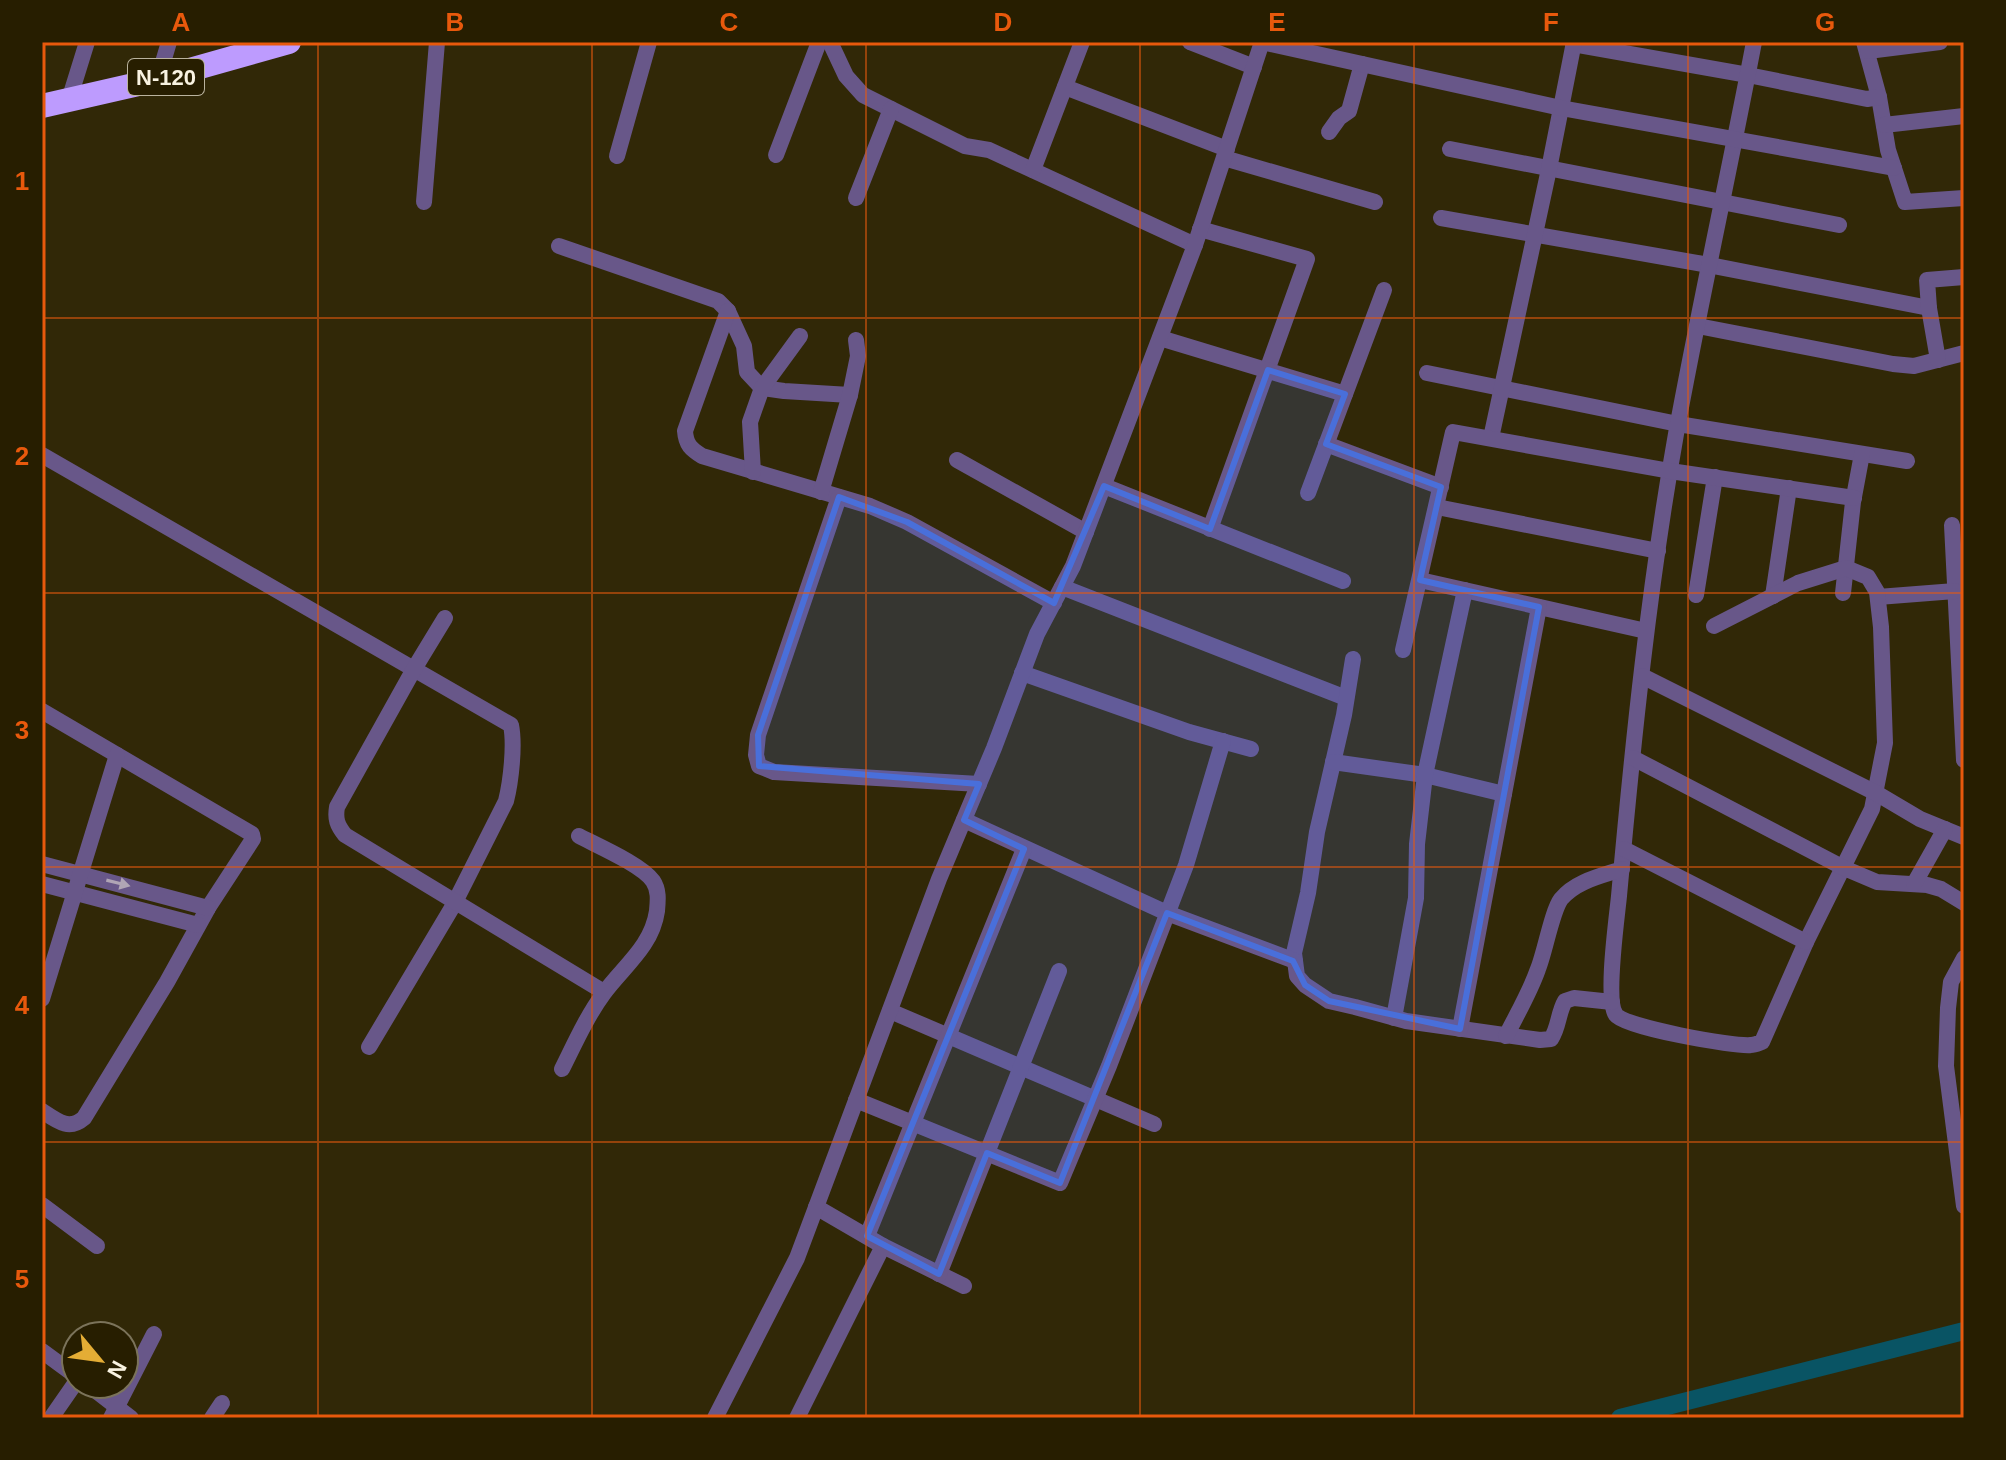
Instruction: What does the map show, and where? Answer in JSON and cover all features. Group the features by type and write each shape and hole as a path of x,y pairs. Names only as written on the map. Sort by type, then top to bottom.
{"highway":[{"name":"N-120","path":"42,106 158,79 245,48 289,42"}],"street":[{"path":"69,100 87,42"},
{"path":"158,79 169,42"},
{"path":"424,202 437,42"},
{"path":"617,156 649,42"},
{"path":"776,155 819,42"},
{"path":"830,42 846,76 863,95 965,146 989,150 1198,237 1307,259 1210,529"},
{"path":"1033,170 1082,42"},
{"path":"1190,42 1254,67"},
{"path":"715,1418 797,1258 939,879 1037,634 1073,566 1198,237 1262,42 1561,108 1894,168"},
{"path":"1714,626 1798,583 1846,568 1868,577 1878,597 1885,743 1872,809 1806,942 1762,1042 1751,1045 1669,1033 1619,1019 1615,1015 1611,992 1646,631 1670,471 1754,42"},
{"path":"1940,42 1866,47 1888,150 1905,202 1964,198"},
{"path":"1491,438 1573,43 1867,99 1879,97"},
{"path":"1329,132 1339,118 1349,111 1362,64"},
{"path":"1065,87 1225,154 1375,202"},
{"path":"856,198 891,109"},
{"path":"1884,125 1964,116"},
{"path":"1450,149 1839,225"},
{"path":"1441,218 1929,308"},
{"path":"559,246 718,301 728,311 744,346 747,372 762,388 850,395"},
{"path":"1938,360 1927,280 1964,277"},
{"path":"1308,493 1384,290"},
{"path":"728,311 685,431 686,443 691,449 702,456 870,506 907,522 1054,603"},
{"path":"1698,326 1893,364 1914,366 1964,353"},
{"path":"753,472 750,422 762,388 800,336"},
{"path":"1160,338 1345,394"},
{"path":"821,492 850,395 858,356 856,340"},
{"path":"1427,373 1678,424 1907,461"},
{"path":"1403,650 1453,432 1670,471 1854,498"},
{"path":"1326,444 1441,487"},
{"path":"1843,593 1862,454"},
{"path":"42,455 511,725 514,737 506,801 455,902 369,1047"},
{"path":"957,460 1086,532"},
{"path":"1696,595 1715,477"},
{"path":"1104,486 1343,581"},
{"path":"1773,596 1789,488"},
{"path":"839,497 758,735 756,755 759,766 774,772 979,784"},
{"path":"1437,507 1658,551"},
{"path":"1952,525 1964,760"},
{"path":"1420,580 1646,631"},
{"path":"1062,587 1346,698"},
{"path":"1394,1018 1416,898 1417,844 1425,775 1465,590"},
{"path":"1878,597 1955,591"},
{"path":"1460,1029 1539,607"},
{"path":"445,618 337,807 337,825 345,835 604,992"},
{"path":"1353,659 1294,953 1297,976 1329,1001 1394,1018 1540,1040 1551,1039 1557,1030 1565,1001 1574,998 1612,1002"},
{"path":"1022,673 1189,732 1251,749"},
{"path":"1642,676 1876,793 1920,819 1964,837"},
{"path":"42,711 252,834 253,839 208,908 84,1118 76,1124 67,1125 42,1111"},
{"path":"856,1100 1060,1183 1186,865 1223,741"},
{"path":"42,999 117,755"},
{"path":"1633,758 1844,868 1877,882 1941,889 1964,903"},
{"path":"1333,762 1425,775 1504,794"},
{"path":"964,820 1167,913 1295,961"},
{"path":"1914,884 1945,829"},
{"path":"562,1069 604,992 638,954 655,925 658,899 655,884 646,872 579,836"},
{"path":"867,1236 1024,849"},
{"path":"1624,849 1806,942"},
{"path":"42,864 208,908"},
{"path":"1506,1036 1537,974 1561,900 1584,881 1622,869"},
{"path":"42,884 198,925"},
{"path":"1964,958 1951,982 1946,1066 1964,1206"},
{"path":"939,1274 1059,971"},
{"path":"890,1011 1154,1124"},
{"path":"42,1205 97,1246"},
{"path":"816,1207 883,1246 964,1286"},
{"path":"797,1418 883,1246"},
{"path":"131,1418 114,1412 154,1334"},
{"path":"42,1351 60,1366"},
{"path":"51,1418 63,1400"},
{"path":"212,1418 222,1403"}],"highlighted area":[{"path":"1268,370 1345,394 1326,444 1441,487 1420,580 1539,607 1460,1029 1329,1001 1305,985 1293,961 1167,913 1060,1183 987,1153 939,1274 867,1236 1024,849 964,820 979,784 759,766 758,735 839,497 907,522 1054,603 1104,486 1210,529"}],"waterway":[{"path":"1620,1418 1964,1331"}]}
